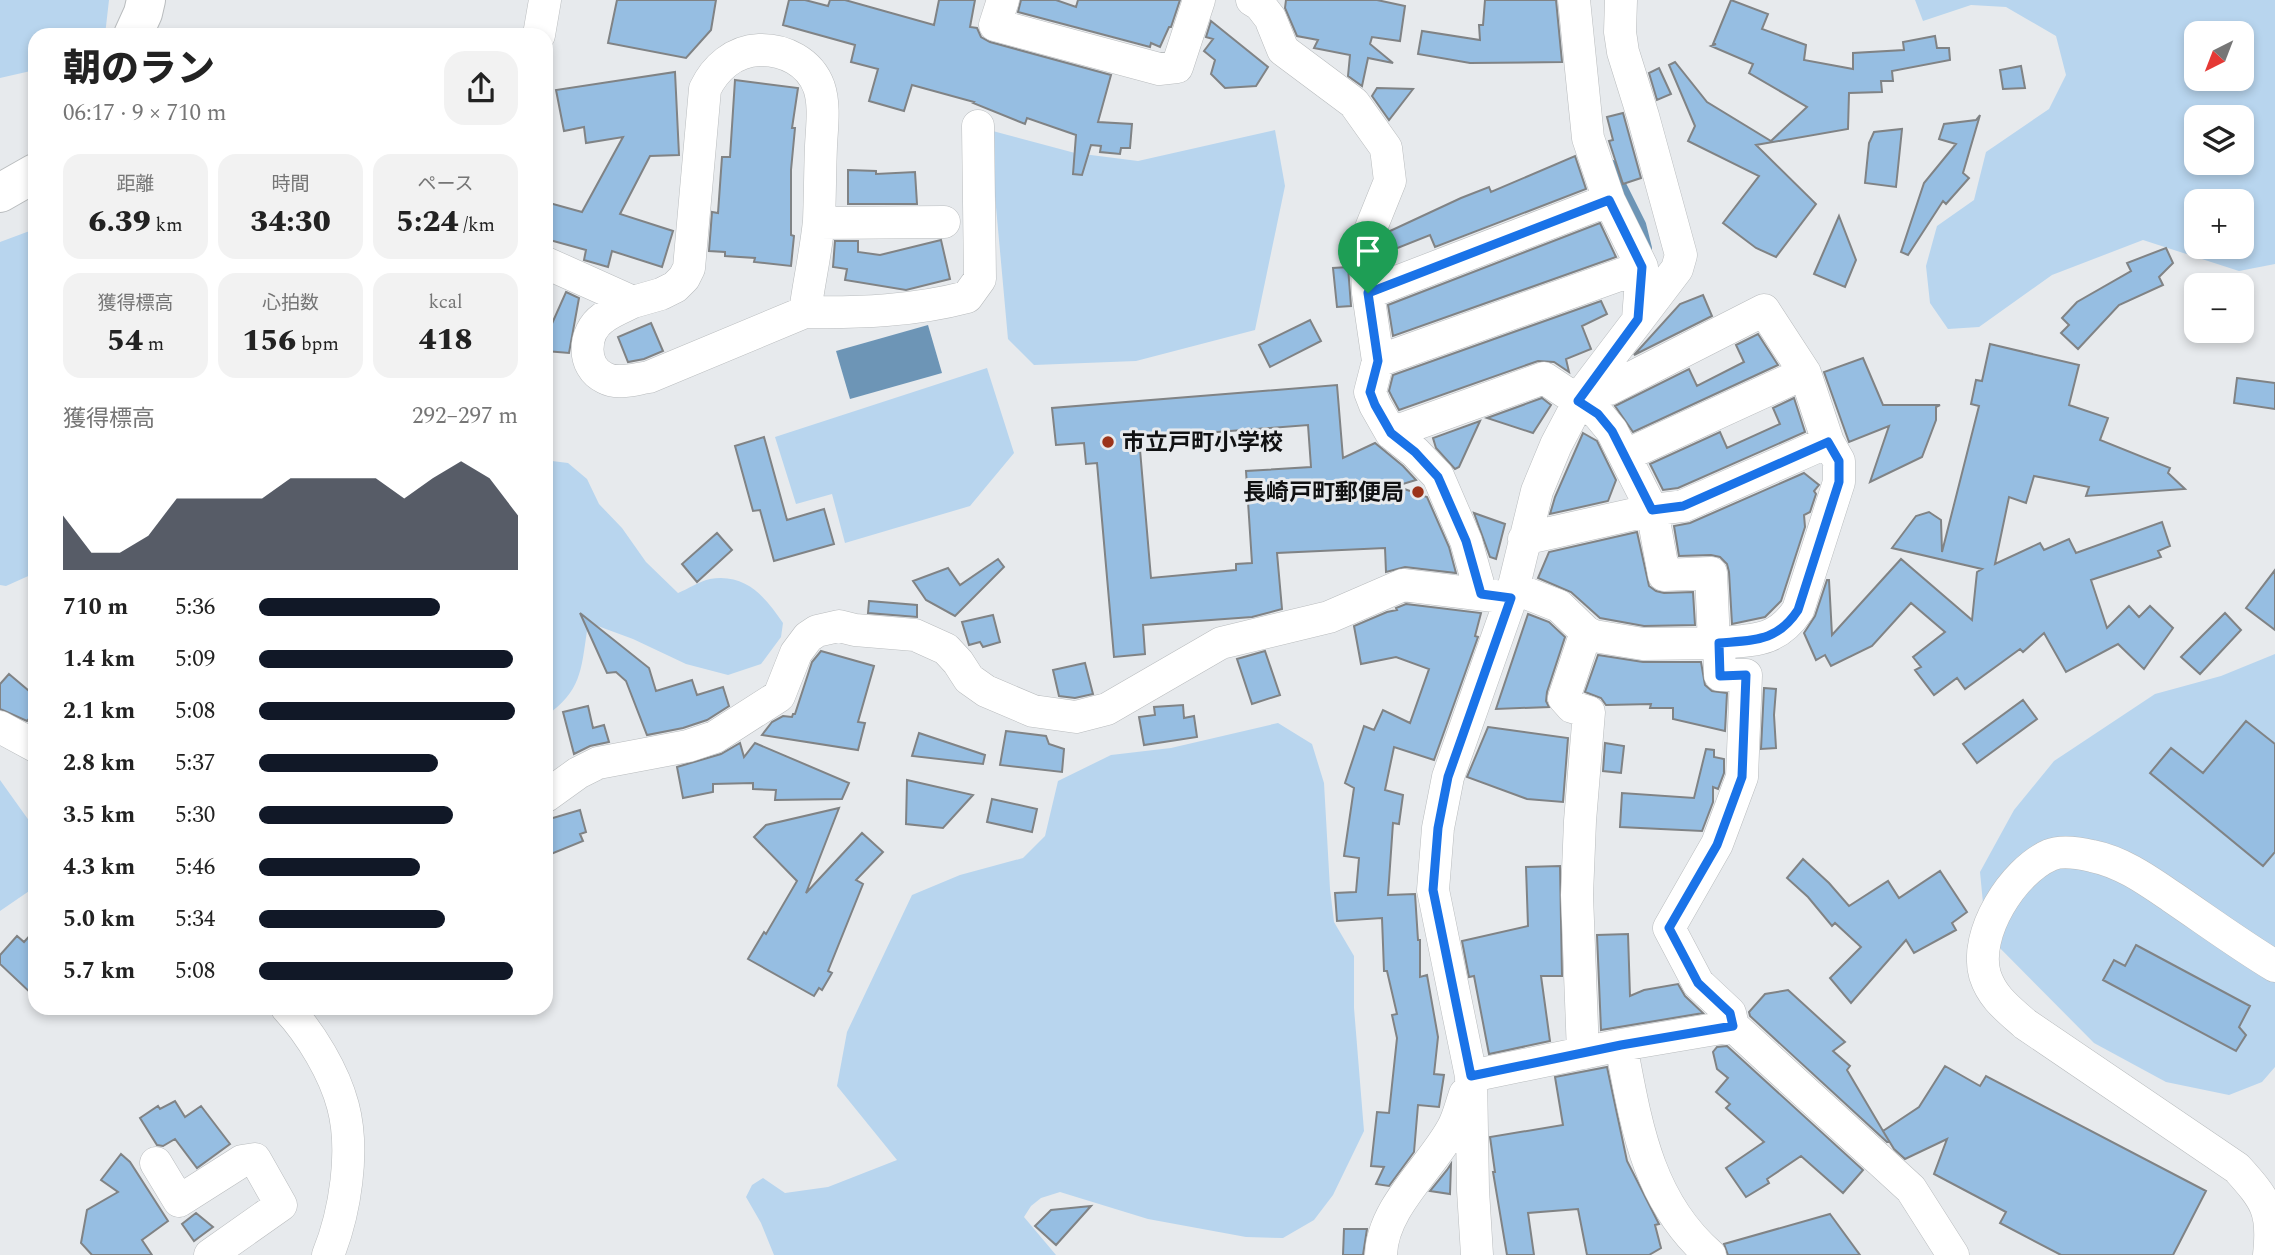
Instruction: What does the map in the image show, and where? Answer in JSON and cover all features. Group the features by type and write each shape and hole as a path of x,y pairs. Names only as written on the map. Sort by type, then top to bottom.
{"main road":[{"path":"136,28 145,0"},
{"path":"0,192 28,177"}],"street":[{"path":"540,28 545,0"},
{"path":"1003,0 995,25 1159,69 1177,67 1199,0"},
{"path":"1252,0 1260,5 1270,18 1283,50 1354,103 1385,148 1390,181 1369,233 1366,251 1368,293 1378,361 1370,392 1391,433 1415,452 1438,477 1466,541 1502,594"},
{"path":"1574,0 1588,138 1609,200 1642,267 1638,319"},
{"path":"1478,1255 1473,1190 1471,1076 1433,890 1438,828 1448,777 1502,594 1524,539 1537,491 1581,396 1677,269 1681,255 1623,52 1620,32 1621,0"},
{"path":"805,312 818,223 822,111 818,85 797,59 771,50 754,50 736,56 718,69 705,89 690,268 675,286 661,294 633,302 601,319 591,334 586,354 592,369 604,378 625,381 649,377 805,312 922,307 967,298 980,279 978,126"},
{"path":"1368,293 1609,200"},
{"path":"818,223 944,222"},
{"path":"553,266 633,302"},
{"path":"1378,361 1642,267"},
{"path":"553,791 598,763 688,746 715,737 779,696 796,653 808,636 839,626 915,635 946,649 969,679 986,691 1033,711 1076,717 1107,709 1221,643 1329,617 1403,585 1502,594 1559,606 1586,632 1614,641 1643,644 1717,644 1765,639 1790,622 1798,610 1839,482 1839,461 1828,442 1805,373 1764,310 1609,389 1581,396"},
{"path":"1626,455 1805,373"},
{"path":"1391,433 1544,378 1581,396 1612,431 1652,510 1664,575 1711,573 1720,676 1746,675 1742,777 1717,845 1669,928 1698,983 1730,1013 1733,1026 1911,1189 1953,1255"},
{"path":"1524,539 1652,510 1683,506 1828,442"},
{"path":"1583,1053 1577,890 1589,712 1572,707 1564,698 1586,632"},
{"path":"0,727 28,742"},
{"path":"2269,1255 2272,1228 2269,1213 2259,1191 2237,1168 2025,1024 1994,997 1984,973 1983,956 1994,914 2005,895 2037,862 2052,854 2065,852 2094,856 2131,870 2275,966"},
{"path":"292,1015 320,1053 343,1107 349,1158 338,1230 328,1255"},
{"path":"1471,1076 1621,1045 1733,1026"},
{"path":"1621,1045 1634,1115 1655,1182 1674,1216 1693,1240 1710,1255"},
{"path":"1381,1255 1381,1243 1388,1223 1453,1128 1471,1076"},
{"path":"156,1163 179,1201 242,1161 255,1159 281,1205 210,1255"}],"shaded area":[{"path":"0,0 109,0 106,28 28,28 28,72 0,78"},
{"path":"1915,0 2275,0 2275,264 2239,271 2202,259 2254,259 2254,189 2184,189 2184,253 2143,240 2052,275 1979,327 1948,329 1930,303 1926,266 1937,226 1974,200 1986,152 2049,109 2066,75 2056,36 2006,7 1971,5 1923,21"},
{"path":"989,130 1075,153 1138,161 1275,130 1285,186 1255,330 1136,361 1034,365 1008,339"},
{"path":"28,232 28,576 6,586 0,585 0,242"},
{"path":"928,325 942,373 850,399 836,351"},
{"path":"987,368 1014,453 970,506 845,543 832,494 796,504 775,437"},
{"path":"553,461 568,463 587,479 599,504 622,528 646,562 678,593 710,579 734,580 744,583 761,596 783,623 781,637 761,664 728,675 686,664 633,639 595,625 587,631 581,669 573,689 553,711"},
{"path":"2275,654 2275,1067 2262,1082 2229,1095 2166,1082 2094,1043 1986,934 1980,872 2014,810 2054,761 2155,694 2221,676"},
{"path":"1278,723 1312,744 1324,783 1334,922 1354,956 1354,1008 1364,1131 1333,1195 1314,1220 1283,1238 1246,1237 1148,1219 1060,1192 1041,1198 1031,1206 1024,1217 1056,1255 774,1255 761,1223 746,1197 752,1185 763,1178 785,1193 828,1187 897,1160 837,1086 847,1032 912,895 960,875 1023,858 1045,836 1058,781 1111,755 1171,748"},
{"path":"0,780 28,819 28,892 0,911"}],"building":[{"path":"617,0 716,0 711,30 686,58 608,43"},
{"path":"789,0 805,0 828,6 830,0 845,0 934,25 939,0 975,0 970,27 977,28 981,37 990,42 1111,75 1098,122 1132,124 1130,148 1121,148 1120,154 1100,152 1101,146 1091,145 1082,175 1073,174 1076,135 1027,118 1025,124 974,102 912,85 904,111 869,101 878,69 851,62 855,45 783,25"},
{"path":"1021,0 1056,0 1076,7 1078,0 1180,0 1171,27 1160,47 1151,43 1150,47 1018,12"},
{"path":"1286,0 1377,0 1405,6 1400,41 1372,37 1370,44 1393,63 1368,58 1362,86 1348,76 1350,55 1314,48 1318,40 1297,36 1285,8"},
{"path":"1485,0 1556,0 1562,62 1470,63 1418,54 1422,31 1480,40 1479,25 1483,25"},
{"path":"1731,0 1768,14 1762,29 1806,45 1804,60 1853,69 1853,53 1904,50 1903,42 1935,36 1937,48 1949,48 1950,60 1892,71 1893,81 1881,81 1882,92 1849,93 1848,129 1756,145 1816,204 1776,257 1756,248 1723,223 1759,176 1688,141 1695,126 1669,65 1675,62 1707,102 1771,141 1807,107 1749,73 1753,64 1711,46 1716,44 1713,44"},
{"path":"1211,21 1268,67 1256,86 1225,88 1211,74 1215,60 1204,51 1213,39 1206,37"},
{"path":"2021,66 2025,88 2003,89 2000,70"},
{"path":"1659,68 1671,94 1657,100 1649,73"},
{"path":"675,72 679,155 650,156 620,214 673,231 662,267 612,251 608,267 584,260 586,250 553,241 553,204 582,212 623,137 586,143 584,127 564,131 556,90"},
{"path":"735,80 798,88 792,128 795,128 791,170 791,235 794,236 791,266 754,262 755,258 725,256 725,252 709,251 712,212 718,213 722,157 730,157"},
{"path":"1377,88 1413,89 1389,120 1372,96"},
{"path":"1623,113 1641,178 1623,184 1609,141 1613,140 1607,117"},
{"path":"1980,115 1963,173 1969,178 1946,204 1943,201 1908,255 1901,252 1924,183 1956,144 1939,139 1944,124 1976,120"},
{"path":"1902,129 1896,187 1865,183 1869,143 1874,132"},
{"path":"1575,156 1586,189 1435,247 1430,235 1395,249 1387,249 1390,231 1461,198 1489,187 1491,192"},
{"path":"848,170 876,171 876,174 915,172 917,204 848,204"},
{"path":"1839,216 1856,260 1845,287 1814,274"},
{"path":"1600,223 1616,257 1393,336 1388,305"},
{"path":"941,240 950,279 906,290 845,280 847,269 833,267 835,241 858,241 858,252 880,255"},
{"path":"2166,248 2173,263 2159,277 2163,285 2119,305 2078,349 2061,333 2069,325 2062,318 2077,302 2131,271 2127,263"},
{"path":"1348,267 1351,306 1337,307 1333,268"},
{"path":"566,292 579,298 569,353 553,352 553,321"},
{"path":"1703,295 1712,316 1634,355 1680,304"},
{"path":"1601,301 1607,314 1582,326 1591,349 1566,359 1569,372 1554,362 1538,361 1399,410 1389,391 1393,375"},
{"path":"1310,320 1321,341 1270,367 1259,345"},
{"path":"651,323 663,351 628,362 618,337"},
{"path":"1758,334 1778,365 1633,432 1615,406 1689,369 1697,386 1744,362 1736,345"},
{"path":"1990,344 2079,365 2069,405 2108,418 2100,440 2170,468 2168,473 2185,489 2086,496 2089,487 2034,476 2026,503 2009,497 1995,564 2040,543 2044,550 2069,539 2076,553 2162,522 2170,546 2158,551 2161,557 2091,580 2107,628 2129,606 2139,617 2150,606 2173,628 2144,669 2118,644 2066,672 2044,633 2023,652 2020,649 1965,689 1957,678 1934,695 1915,670 1921,667 1913,657 1945,632 1911,603 1872,646 1831,666 1825,655 1816,660 1804,633 1815,616 1827,580 1832,635 1901,559 1972,620 1977,572 1982,569 1892,548 1916,516 1929,512 1941,520 1942,552 1979,406 1971,404 1976,380 1982,381"},
{"path":"1863,358 1883,405 1940,405 1936,407 1936,420 1922,457 1870,482 1889,426 1849,442 1824,372"},
{"path":"2237,378 2275,383 2275,409 2234,403"},
{"path":"1337,385 1343,458 1375,443 1403,466 1416,480 1396,486 1427,497 1449,547 1456,573 1405,567 1386,572 1385,548 1277,553 1282,609 1252,617 1143,625 1145,654 1114,657 1097,463 1086,464 1084,443 1056,445 1052,408","holes":["1308,425 1311,467 1246,471 1252,563 1236,564 1236,570 1151,578 1139,438"]},
{"path":"1542,398 1551,405 1533,433 1487,418"},
{"path":"1794,398 1805,432 1678,488 1663,490 1650,464 1720,432 1727,448 1780,424 1773,408"},
{"path":"1480,421 1459,467 1455,469 1436,448 1433,438"},
{"path":"1583,433 1597,441 1616,480 1608,501 1550,514 1555,497"},
{"path":"764,437 787,520 824,509 834,544 774,561 760,510 753,511 735,446"},
{"path":"1804,473 1819,485 1814,491 1816,494 1810,512 1804,515 1805,527 1781,601 1765,617 1732,624 1727,564 1720,557 1711,555 1679,556 1674,526 1690,523"},
{"path":"1474,513 1505,524 1496,559 1490,557"},
{"path":"1637,532 1649,586 1664,593 1693,592 1695,625 1644,626 1600,618 1571,592 1538,578 1549,552"},
{"path":"717,533 732,550 697,582 682,564"},
{"path":"998,559 1004,567 955,616 926,600 913,581 948,568 960,585"},
{"path":"2275,570 2275,630 2246,608"},
{"path":"869,601 917,605 917,617 868,613"},
{"path":"1406,604 1481,613 1475,636 1478,637 1434,760 1394,747 1385,790 1403,795 1399,824 1393,823 1388,895 1415,894 1420,940 1420,977 1427,975 1438,1037 1434,1074 1444,1075 1439,1107 1418,1105 1414,1152 1389,1186 1376,1184 1384,1167 1371,1166 1377,1112 1389,1113 1397,1038 1392,1015 1397,1014 1387,971 1384,971 1382,918 1337,921 1335,893 1356,892 1359,858 1344,856 1354,788 1345,783 1364,726 1374,730 1383,710 1410,723 1429,669 1396,657 1361,664 1354,626"},
{"path":"580,613 649,668 656,691 692,680 697,695 723,687 729,706 707,720 647,735 626,681 616,672 607,673"},
{"path":"2225,613 2241,630 2200,674 2181,657"},
{"path":"1528,614 1549,622 1565,637 1547,692 1546,701 1549,707 1496,709"},
{"path":"993,615 1000,642 983,647 980,642 969,645 962,622"},
{"path":"821,651 874,666 858,722 865,723 858,750 762,735 772,722 795,714 812,662"},
{"path":"1265,651 1280,695 1252,704 1237,659"},
{"path":"1598,655 1643,662 1701,662 1705,685 1712,691 1727,693 1725,731 1673,719 1673,708 1650,708 1651,704 1606,705 1601,698 1585,692"},
{"path":"1085,663 1093,694 1075,698 1059,696 1053,670"},
{"path":"9,674 28,690 27,721 0,709 0,684"},
{"path":"1764,688 1776,689 1776,748 1761,749"},
{"path":"2023,700 2037,719 1977,763 1963,744"},
{"path":"1183,705 1184,718 1194,716 1197,737 1144,745 1139,717 1155,715 1154,707"},
{"path":"588,706 593,728 604,725 609,742 590,746 574,754 563,712"},
{"path":"2246,721 2275,744 2275,852 2263,866 2150,773 2171,748 2203,773"},
{"path":"1488,727 1568,738 1563,802 1527,799 1467,777"},
{"path":"1006,731 1046,736 1049,744 1064,749 1062,772 1000,765"},
{"path":"919,733 985,755 983,764 912,756"},
{"path":"740,743 744,757 755,743 849,783 842,799 775,800 776,790 753,789 753,783 713,784 713,792 683,798 677,767 721,754"},
{"path":"1605,743 1624,746 1621,773 1603,771"},
{"path":"1706,749 1714,750 1714,757 1724,759 1724,773 1718,789 1713,787 1713,802 1702,831 1620,827 1622,793 1694,798"},
{"path":"907,780 973,795 943,828 906,824"},
{"path":"992,799 1037,809 1032,832 987,822"},
{"path":"839,808 806,893 862,833 883,852 856,880 863,884 828,971 832,973 822,990 819,988 814,996 748,959 797,881 754,837 766,825"},
{"path":"580,810 586,832 580,834 583,841 553,853 553,818"},
{"path":"1803,859 1849,906 1888,881 1899,898 1940,871 1967,912 1952,923 1956,930 1914,953 1906,940 1851,1003 1830,978 1861,947 1835,923 1832,926 1808,897 1787,878"},
{"path":"1560,866 1562,976 1541,976 1550,1041 1489,1054 1474,976 1469,977 1462,941 1528,926 1526,867"},
{"path":"1628,934 1630,996 1644,990 1678,984 1685,996 1703,1013 1601,1030 1597,935"},
{"path":"17,936 24,942 28,938 28,990 0,964 0,955"},
{"path":"2136,945 2250,1006 2239,1027 2246,1035 2236,1051 2103,980 2114,960 2125,966"},
{"path":"1788,990 1845,1042 1833,1051 1850,1066 1847,1070 1889,1141 1750,1016 1749,1012 1765,994"},
{"path":"1727,1046 1863,1170 1843,1193 1801,1156 1767,1179 1769,1183 1746,1197 1726,1168 1764,1142 1726,1108 1730,1104 1716,1092 1728,1078 1717,1069 1713,1052 1717,1047"},
{"path":"1945,1066 1980,1086 1986,1076 2206,1191 2173,1255 2061,1255 2000,1223 2006,1212 1934,1174 1947,1139 1905,1159 1894,1149 1883,1131 1919,1107"},
{"path":"1607,1067 1627,1161 1659,1224 1655,1225 1661,1248 1649,1255 1587,1255 1578,1209 1528,1213 1534,1255 1507,1255 1490,1137 1563,1125 1555,1077"},
{"path":"175,1101 185,1117 201,1106 230,1144 197,1168 175,1139 163,1146 157,1145 140,1118 158,1106 160,1109"},
{"path":"121,1154 130,1162 168,1221 142,1240 152,1255 92,1255 81,1243 87,1210 118,1192 101,1180"},
{"path":"1451,1164 1450,1194 1430,1191 1447,1170"},
{"path":"1091,1206 1056,1245 1035,1226 1051,1210"},
{"path":"196,1213 213,1227 194,1241 182,1224"},
{"path":"1830,1214 1860,1255 1728,1255 1724,1244"},
{"path":"1344,1229 1367,1229 1363,1255 1343,1255"}],"waterway":[{"path":"1612,164 1642,224 1648,248"}],"place":[{"name":"市立戸町小学校","path":"1108,442"},
{"name":"長崎戸町郵便局","path":"1418,492"}],"route":[{"path":"1609,200 1642,267 1638,319 1578,401 1598,414 1612,431 1652,510 1683,506 1828,442 1839,461 1839,482 1798,610 1790,622 1765,639 1719,643 1720,676 1746,675 1742,777 1717,845 1669,928 1698,983 1730,1013 1733,1026 1621,1045 1471,1076 1433,890 1438,828 1448,777 1511,598 1481,594 1466,541 1438,477 1415,452 1391,433 1375,405 1370,392 1378,361 1368,293 1609,200"}]}
